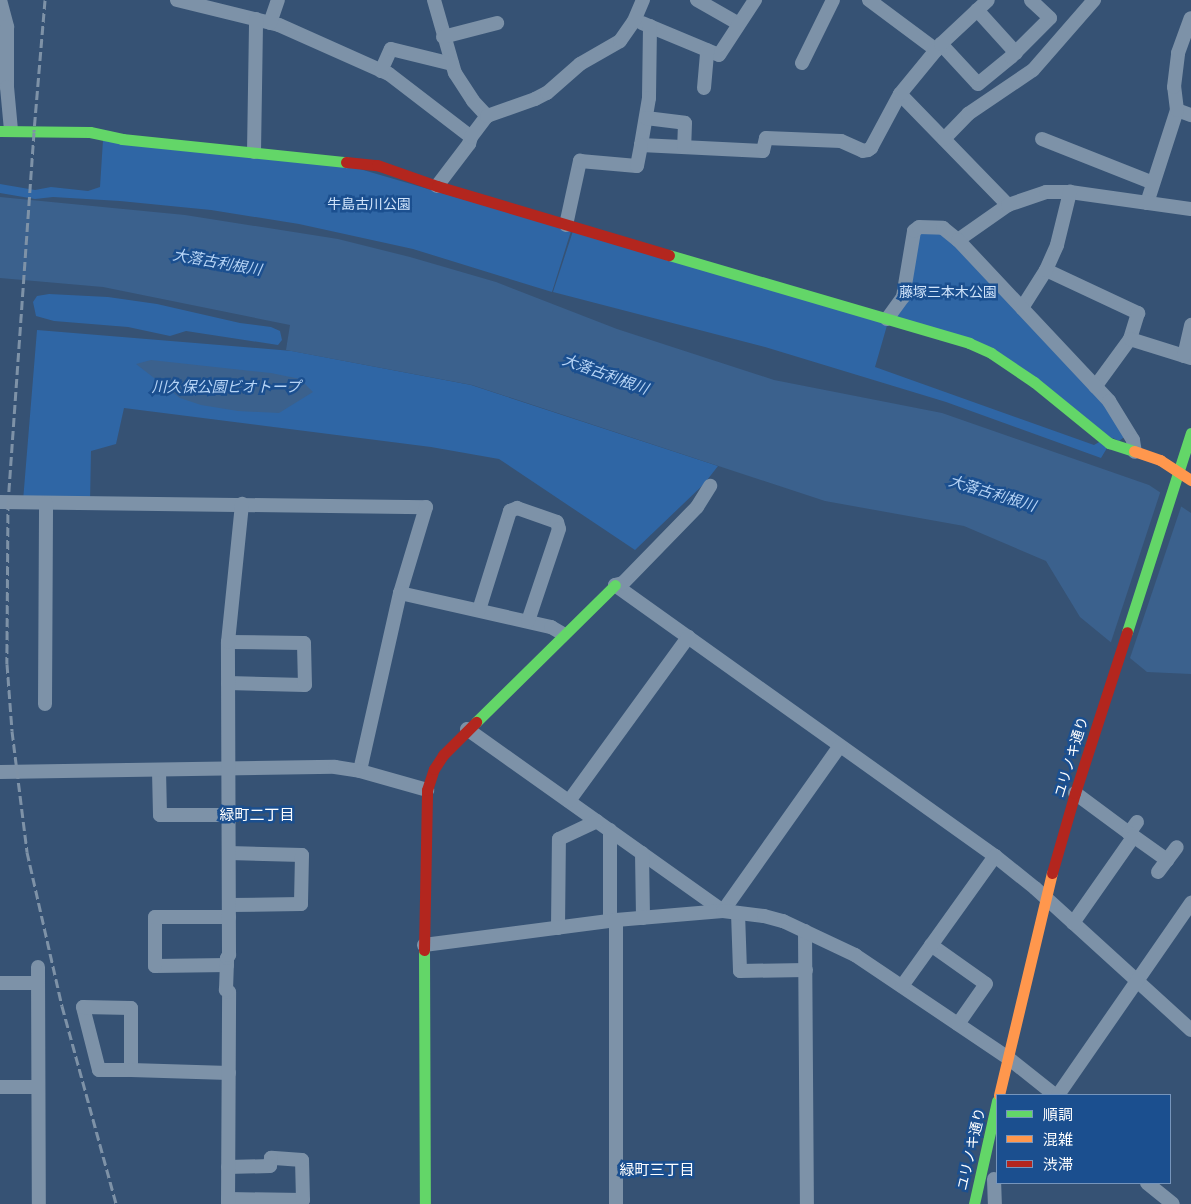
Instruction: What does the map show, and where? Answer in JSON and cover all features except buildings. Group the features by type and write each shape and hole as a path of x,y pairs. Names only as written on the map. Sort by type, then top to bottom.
{"street":[{"path":"0,0 7,27 4,72 7,87 6,131 90,132 122,139 378,165 437,186 566,225 968,343 991,353 1034,382 1109,443 1160,460 1191,480"},
{"path":"177,0 270,23 389,74 471,137"},
{"path":"270,23 278,0"},
{"path":"434,0 443,37 455,73 473,101 487,116"},
{"path":"437,186 469,144 471,137 487,116 547,93 580,64 620,41 634,21 643,0"},
{"path":"698,0 739,24"},
{"path":"634,21 719,55 755,0"},
{"path":"802,63 832,0"},
{"path":"869,0 939,47 978,84 1016,53 1050,18 1031,0"},
{"path":"641,145 763,151 766,138 841,141 863,151 868,150 872,148 900,94 939,47 988,0"},
{"path":"944,139 968,114 1033,70 1094,0"},
{"path":"977,10 1016,53"},
{"path":"1191,18 1178,53 1174,87 1174,104 1177,110 1191,115"},
{"path":"254,152 256,19"},
{"path":"443,37 497,23"},
{"path":"566,225 580,161 637,166 649,98 650,26"},
{"path":"381,71 391,49 452,64"},
{"path":"704,88 707,50"},
{"path":"900,94 1008,205"},
{"path":"1147,202 1177,110"},
{"path":"646,118 686,123 684,147"},
{"path":"1042,139 1153,183"},
{"path":"958,240 1008,205 1046,192 1070,192 1191,209"},
{"path":"1022,308 1046,270 1057,245 1070,192"},
{"path":"887,319 902,297 914,231 919,227 936,226 943,228 958,240 1109,401 1133,440 1136,452"},
{"path":"1046,270 1138,313 1130,339 1095,387"},
{"path":"1130,339 1187,357 1191,325"},
{"name":"ユリノキ通り","path":"998,1094 1045,898 1075,793 1191,433"},
{"path":"425,1204 425,815 427,790 434,769 443,755 467,729 563,634 615,585 623,583 697,507 710,486"},
{"path":"0,502 426,507 400,593 360,772"},
{"path":"45,704 46,503"},
{"path":"228,1167 270,1166 271,1158 302,1160 304,1200 228,1201 228,1167 229,1073 227,965 229,815 228,642 242,504"},
{"path":"479,610 510,511 517,508 556,522 559,529 528,621"},
{"path":"615,585 994,856 1045,898 1191,1030"},
{"path":"400,593 528,621 551,627 563,634"},
{"path":"569,802 688,637"},
{"path":"228,642 304,644 304,685 228,683"},
{"path":"467,729 723,911"},
{"path":"723,911 840,746"},
{"path":"0,772 335,767 427,790"},
{"path":"159,771 160,815 229,815"},
{"path":"1075,793 1134,830 1167,860"},
{"path":"558,928 559,839 597,821"},
{"path":"610,830 613,921 616,1204"},
{"path":"1073,923 1134,830"},
{"path":"1158,872 1177,846"},
{"path":"227,965 155,966 155,917 301,904 302,855 229,853"},
{"path":"642,853 643,918"},
{"path":"902,986 994,856"},
{"path":"1057,1094 1191,903"},
{"path":"424,945 613,921 723,911 783,921 835,944 902,986 1007,1057 1055,1094"},
{"path":"738,913 740,971 806,970"},
{"path":"805,931 807,1204"},
{"path":"931,945 986,984 958,1024"},
{"path":"38,966 39,1204"},
{"path":"0,983 38,983"},
{"path":"131,1070 131,1008 83,1007 99,1070 229,1073"},
{"path":"0,1087 38,1087"},
{"name":"ユリノキ通り","path":"974,1204 996,1105"},
{"path":"994,1179 995,1204"},
{"path":"1149,1184 1173,1204"}],"green space":[{"name":"牛島古川公園","path":"103,140 353,167 571,231 552,292 413,249 299,224 211,210 120,201 53,197 35,199 0,193 0,184 35,190 51,187 88,191 100,187"},
{"name":"藤塚三本木公園","path":"573,231 888,322 875,367 1094,445 1101,441 1027,372 893,317 918,232 941,231 1093,391 1127,435 1119,441 1113,438 1101,458 946,402 765,347 553,292"},
{"path":"49,294 108,297 157,304 240,323 271,327 280,331 282,340 278,345 186,331 170,336 128,327 54,321 36,316 33,302 37,296"},
{"path":"37,330 292,351 471,385 718,466 704,484 635,550 499,459 431,447 124,408 116,444 91,451 90,503 23,501"}],"water":[{"name":"大落古利根川","path":"0,197 185,215 338,239 410,257 496,282 617,329 774,380 942,413 1149,485 1191,513 1191,674 1147,672 1080,617 1046,561 964,526 825,501 472,385 286,350 290,325 103,287 0,278"},
{"name":"川久保公園ビオトープ","path":"151,360 271,373 300,379 313,392 279,413 238,411 201,405 180,398 136,364"}],"pier":[{"path":"1161,490 1182,504 1129,661 1110,645"}],"railway":[{"path":"45,0 8,501 7,664 12,731 27,852 62,1006 116,1204"}],"traffic: fast":[{"path":"0,131 90,132 122,139 346,162"},
{"path":"669,255 969,343 991,353 1034,382 1109,443 1134,451"},
{"path":"1127,632 1191,433"},
{"path":"476,722 615,585"},
{"path":"424,950 425,1204"},
{"path":"974,1204 996,1105"}],"traffic: slow":[{"path":"1134,451 1160,460 1191,480"},
{"path":"999,1094 1052,873"}],"traffic: jam":[{"path":"346,162 377,165 437,186 669,255"},
{"path":"1052,873 1075,793 1127,632"},
{"path":"424,950 427,790 434,769 443,755 476,722"}],"district":[{"name":"緑町二丁目","path":"257,816"},
{"name":"緑町三丁目","path":"657,1171"}]}
